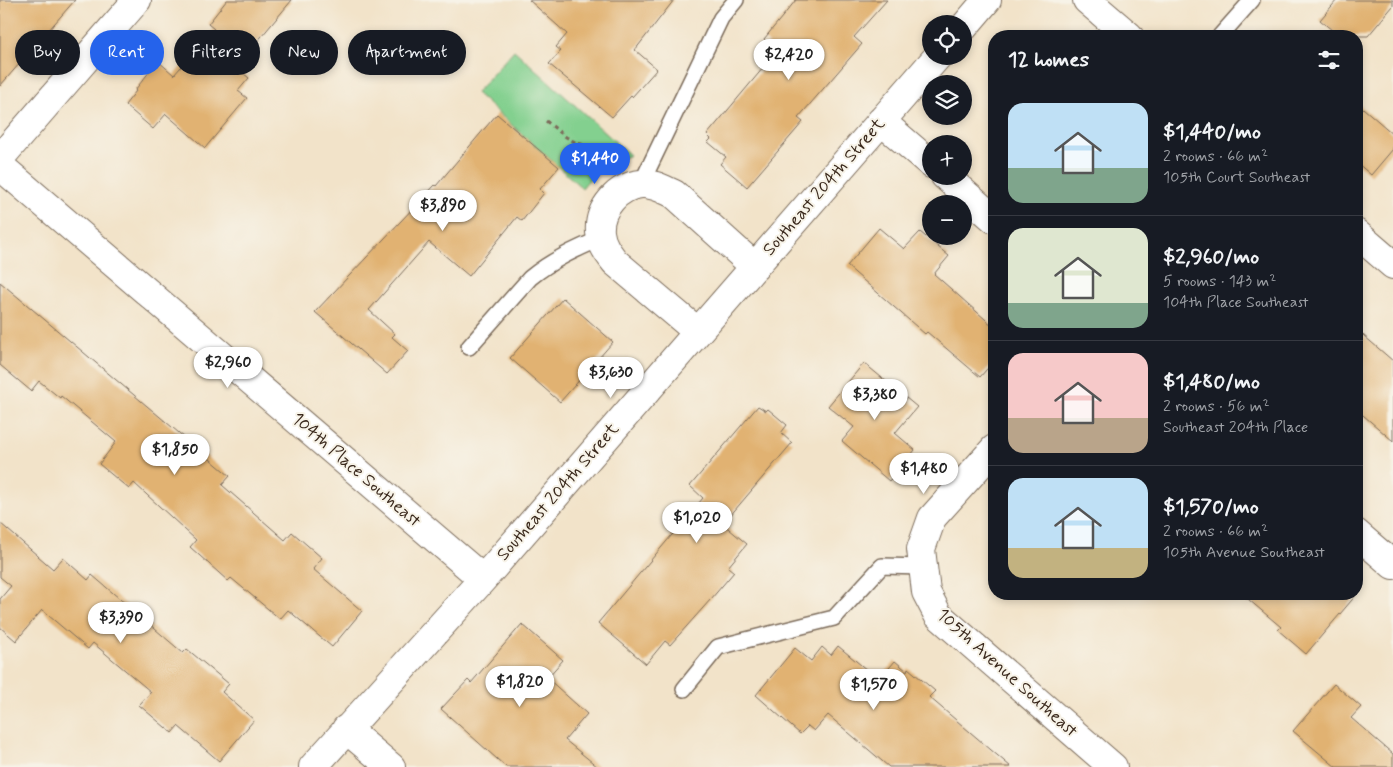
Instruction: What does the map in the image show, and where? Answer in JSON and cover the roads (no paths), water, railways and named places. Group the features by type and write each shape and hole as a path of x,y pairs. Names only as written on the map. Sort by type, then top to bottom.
{"street":[{"path":"0,158 136,0"},
{"path":"972,17 987,0"},
{"path":"1088,0 1122,30"},
{"name":"Southeast 204th Street","path":"313,767 346,728 483,579 930,65"},
{"path":"882,121 922,156"},
{"name":"104th Place Southeast","path":"0,166 483,579"},
{"path":"698,332 615,262 605,248 600,231 602,214 611,199 624,189 638,184 658,186 674,194 755,267"},
{"path":"955,185 988,214"},
{"path":"1363,239 1393,265"},
{"name":"105th Avenue Southeast","path":"988,455 932,518 921,549 926,592 938,615 1113,767"},
{"path":"1363,539 1393,565"},
{"path":"346,728 391,767"}],"lane":[{"path":"638,184 721,18 736,0"},
{"path":"1225,30 1252,0"},
{"path":"469,346 530,278 542,268 563,255 602,238"},
{"path":"684,689 718,647 834,618 882,566 923,566"}]}
